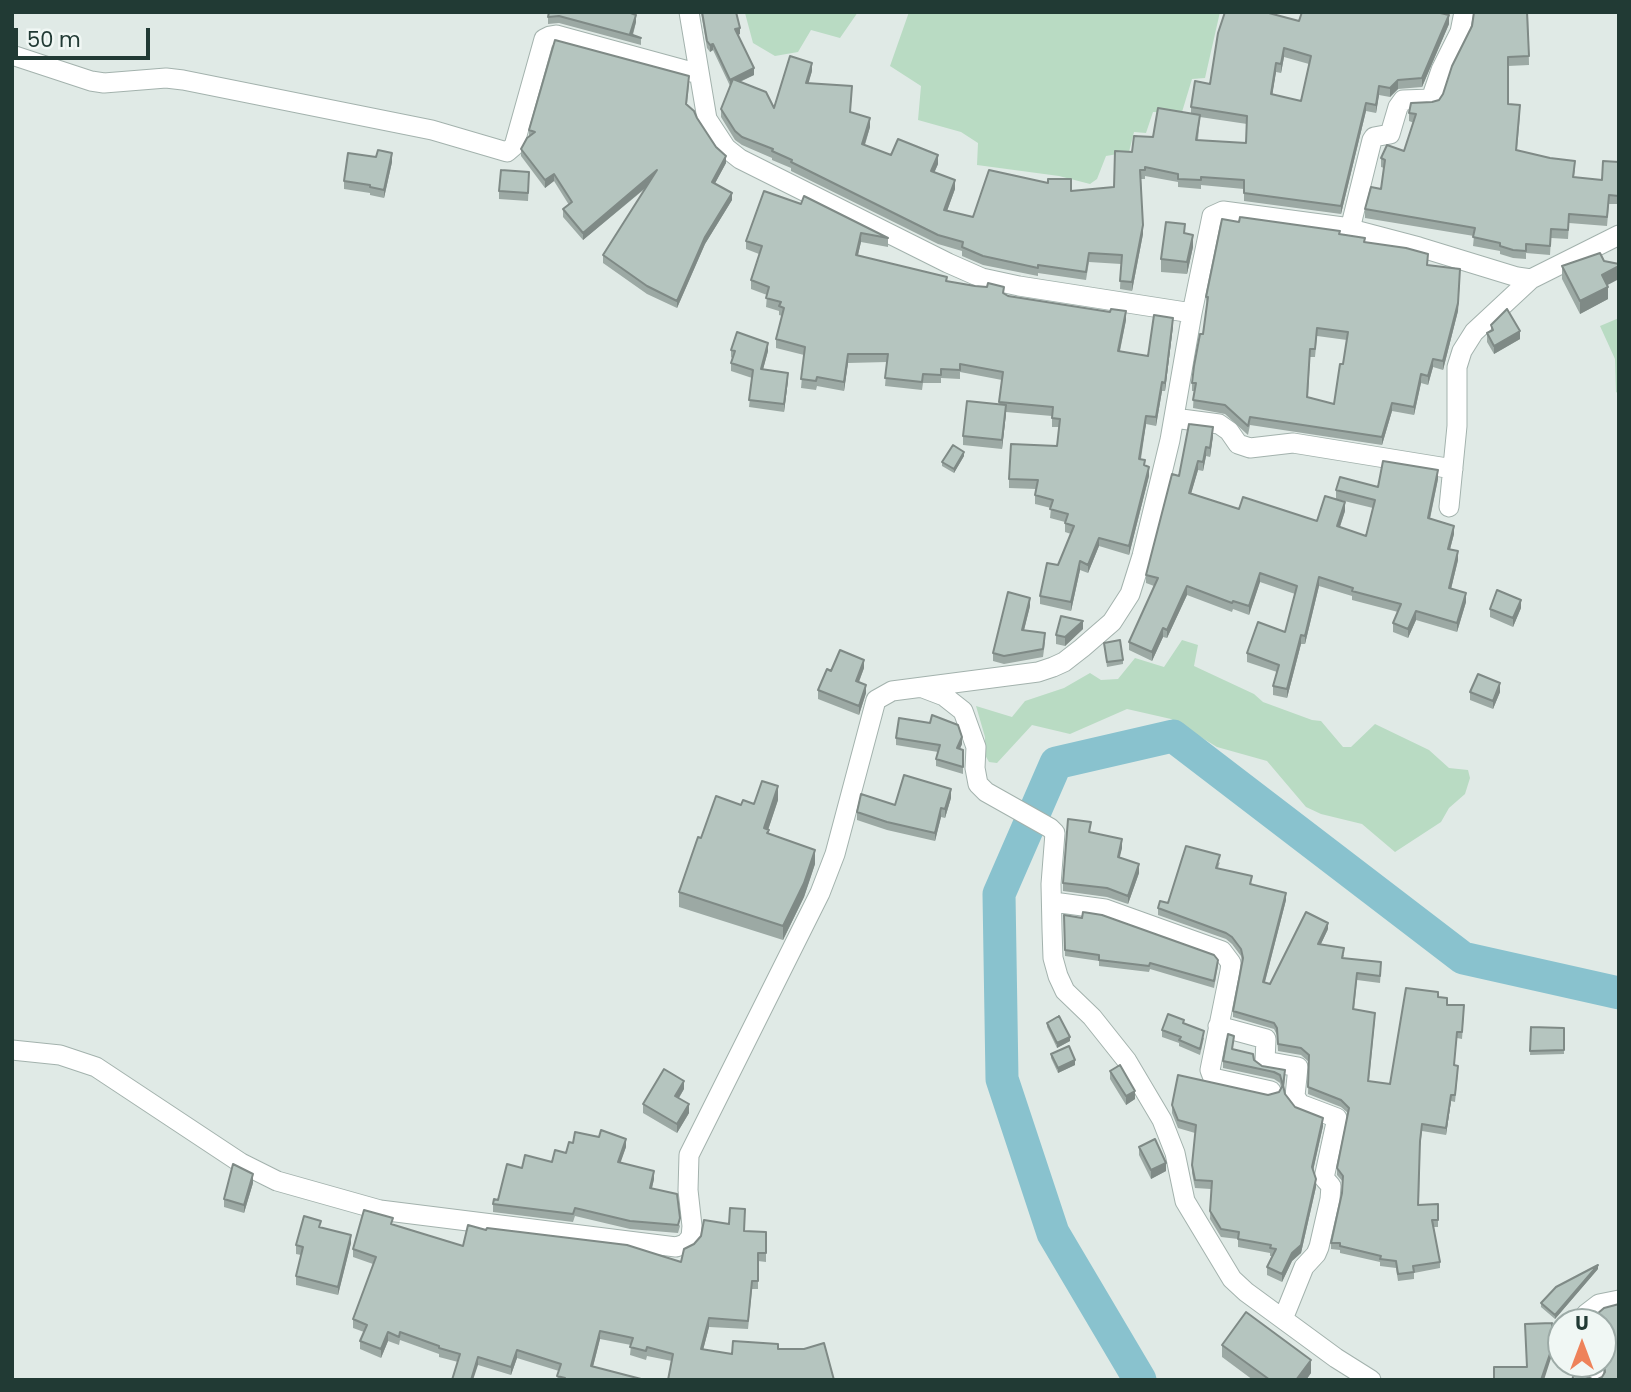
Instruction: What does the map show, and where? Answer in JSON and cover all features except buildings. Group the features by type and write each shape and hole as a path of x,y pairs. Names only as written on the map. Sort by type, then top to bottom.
{"street":[{"path":"689,12 707,119 726,148 740,159 982,278 1192,313"},
{"path":"1350,229 1372,140 1374,137 1390,134 1398,107 1403,100 1431,99 1441,70 1460,32 1464,12"},
{"path":"12,55 91,81 104,83 166,78 183,80 432,130 507,152 514,146 544,39 550,36 556,35 699,74"},
{"path":"12,1050 60,1055 96,1067 241,1163 277,1181 380,1210 676,1247 685,1244 691,1237 692,1226 688,1190 689,1155 820,893 835,854 876,700 892,691 1038,672 1053,667 1064,662 1112,622 1130,594 1174,418 1210,223 1217,213 1223,211 1318,222 1531,279"},
{"path":"1449,506 1457,426 1457,367 1462,351 1474,332 1531,279 1619,236"},
{"path":"1174,418 1220,424 1238,444 1251,448 1293,443 1453,469"},
{"path":"922,687 944,696 963,711 975,747 975,776 986,792 1055,833 1051,884 1054,958 1065,991 1092,1017 1127,1061 1162,1119 1175,1153 1185,1200 1232,1279 1336,1358 1371,1380"},
{"path":"1053,902 1105,909 1222,951 1231,963 1210,1061 1213,1078 1271,1091"},
{"path":"1218,1026 1266,1039 1265,1061 1298,1068 1295,1096 1300,1104 1337,1118 1324,1178 1331,1186 1319,1247 1304,1267 1283,1319"},
{"path":"1594,1308 1619,1300"}],"green space":[{"path":"858,12 840,38 811,30 798,52 775,56 753,43 745,13"},
{"path":"909,12 1220,12 1205,78 1192,79 1182,112 1153,112 1146,133 1134,132 1129,152 1106,156 1097,179 1090,184 1059,176 977,165 978,143 961,132 918,120 921,86 890,66"},
{"path":"1619,318 1619,394 1616,392 1615,359 1600,326"},
{"path":"1182,640 1198,645 1194,666 1254,694 1263,702 1321,721 1343,747 1351,747 1375,724 1429,750 1449,768 1468,770 1470,778 1465,794 1449,808 1441,822 1395,852 1362,824 1321,814 1306,807 1267,761 1217,747 1171,719 1127,709 1070,734 1032,725 997,763 989,762 985,755 985,737 976,706 1012,717 1025,701 1064,688 1090,673 1101,680 1118,679 1135,658 1164,667"}],"waterway":[{"path":"1140,1380 1053,1233 1002,1079 999,894 1056,763 1173,736 1463,958 1619,993"}]}
